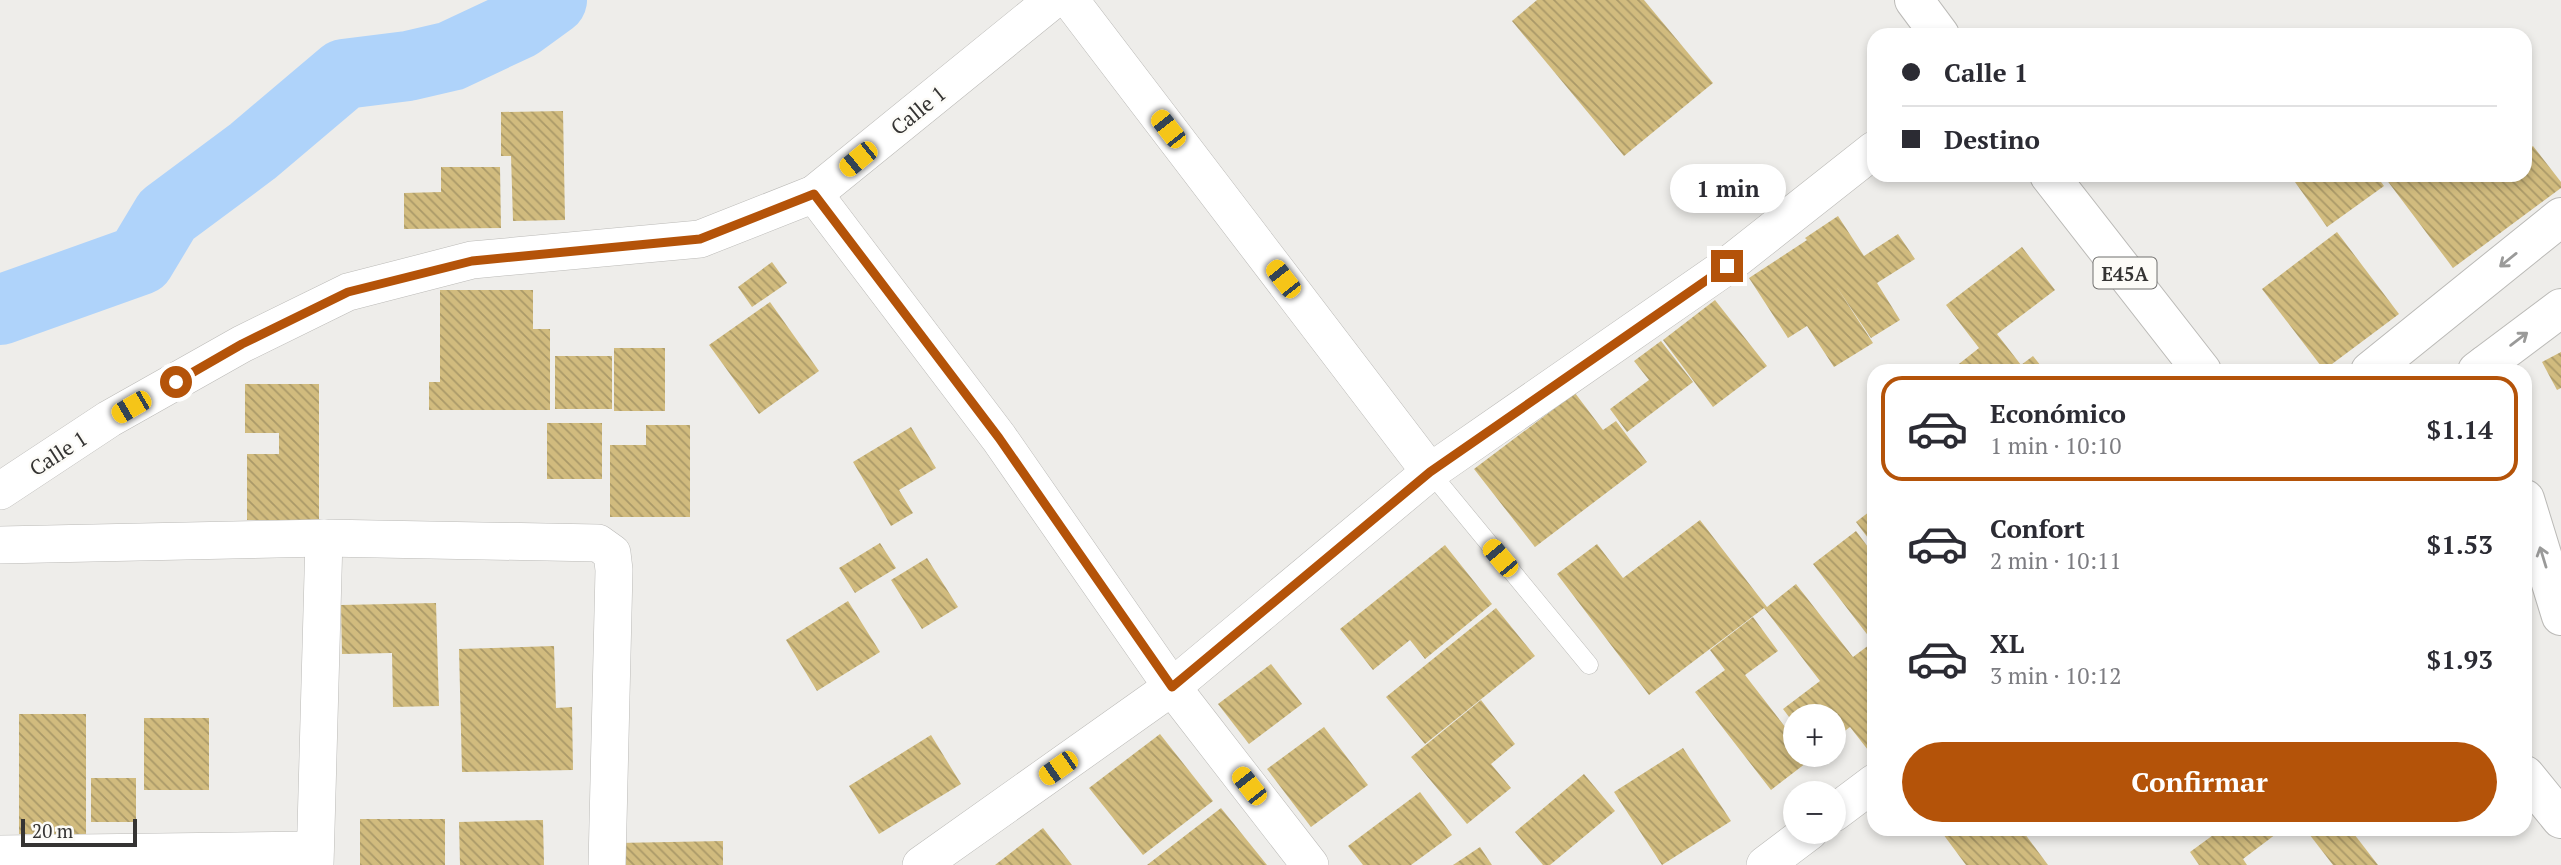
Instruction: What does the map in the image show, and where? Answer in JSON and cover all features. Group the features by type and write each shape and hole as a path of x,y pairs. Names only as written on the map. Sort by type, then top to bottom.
{"main road":[{"path":"1914,0 1935,28"},
{"name":"E45A","path":"2054,182 2197,364"},
{"path":"2379,364 2561,217"},
{"path":"2489,364 2561,308"},
{"path":"2532,522 2561,616"},
{"path":"2532,784 2561,819"}],"street":[{"name":"Calle 1","path":"0,491 109,419 242,344 348,292 472,261 700,239 814,194 1053,0"},
{"path":"1070,0 1430,472"},
{"path":"921,865 1172,687 1430,472 1727,266 1867,156"},
{"path":"814,194 999,438 1172,687 1310,865"},
{"path":"0,545 324,538 598,543 612,553 614,583 607,865"},
{"path":"0,854 315,858 324,538"},
{"path":"1846,804 1867,788"},
{"path":"1765,865 1793,844"}],"lane":[{"path":"1430,472 1589,665"}],"building":[{"path":"1537,0 1644,0 1713,83 1624,156 1512,21"},
{"path":"563,111 565,220 513,221 511,156 501,156 501,112"},
{"path":"2532,147 2561,182 2561,188 2453,268 2388,182 2532,182"},
{"path":"441,167 500,167 501,228 404,229 404,193 441,192"},
{"path":"2295,182 2381,182 2384,186 2327,227"},
{"path":"1838,216 1864,256 1898,234 1915,259 1877,283 1900,320 1871,338 1836,286 1873,343 1834,367 1807,326 1788,338 1749,278"},
{"path":"2337,232 2399,314 2332,364 2319,364 2262,289"},
{"path":"2022,247 2055,290 1997,334 2020,364 1959,364 1979,348 1946,305"},
{"path":"772,262 787,283 752,307 738,287"},
{"path":"440,290 533,290 533,329 550,329 550,410 429,410 429,382 440,382"},
{"path":"1715,300 1767,366 1713,407 1663,340"},
{"path":"770,302 819,371 759,414 709,345"},
{"path":"1661,341 1693,382 1627,432 1610,409 1649,380 1634,361"},
{"path":"614,348 665,348 665,411 614,411"},
{"path":"2561,352 2561,388 2557,390 2542,362"},
{"path":"555,356 612,356 612,409 555,409"},
{"path":"2033,356 2039,364 2022,364"},
{"path":"245,384 319,384 319,520 247,520 247,454 279,454 279,433 245,433"},
{"path":"1575,393 1603,430 1616,421 1647,462 1535,547 1474,469"},
{"path":"547,423 602,423 602,479 547,479"},
{"path":"646,425 690,425 690,517 610,517 610,445 646,445"},
{"path":"911,427 936,468 899,490 913,513 891,526 853,462"},
{"path":"1867,513 1867,537 1856,522"},
{"path":"1700,520 1767,607 1796,584 1853,657 1867,646 1867,749 1850,727 1846,730 1846,704 1790,704 1820,681 1764,608 1649,695 1557,574 1597,544 1623,578"},
{"path":"1856,531 1867,546 1867,634 1813,564"},
{"path":"880,543 896,568 855,593 839,568"},
{"path":"1445,545 1492,604 1425,659 1410,640 1373,670 1340,629"},
{"path":"927,558 958,607 922,629 891,580"},
{"path":"848,601 880,652 817,691 786,640"},
{"path":"436,603 439,706 393,707 392,653 342,654 341,605"},
{"path":"1496,608 1535,656 1425,744 1386,697"},
{"path":"1753,617 1778,651 1745,675 1783,724 1783,767 1801,767 1771,790 1695,692 1725,670 1710,650"},
{"path":"554,646 556,708 572,707 573,770 462,772 459,649"},
{"path":"1271,664 1302,704 1249,744 1218,704"},
{"path":"1481,700 1515,744 1491,764 1511,788 1467,824 1411,757"},
{"path":"19,714 86,714 86,834 19,834"},
{"path":"144,718 209,718 209,790 144,790"},
{"path":"1324,727 1368,785 1311,827 1267,769"},
{"path":"1160,734 1213,801 1143,855 1089,788"},
{"path":"931,735 961,784 879,834 849,786"},
{"path":"1683,748 1731,821 1662,865 1614,792"},
{"path":"1584,774 1615,811 1550,865 1543,865 1515,832"},
{"path":"91,778 136,778 136,822 91,822"},
{"path":"1420,792 1452,835 1411,865 1363,865 1348,846"},
{"path":"1221,808 1267,865 1147,865"},
{"path":"360,819 445,819 445,865 360,865"},
{"path":"543,820 544,865 460,865 459,822"},
{"path":"1043,828 1072,865 995,865"},
{"path":"1944,836 2026,836 2048,865 1966,865"},
{"path":"2212,836 2273,836 2243,859 2247,865 2199,865 2190,852"},
{"path":"2311,836 2356,836 2378,865 2333,865"},
{"path":"723,841 723,865 617,865 617,843"},
{"path":"1480,847 1492,865 1453,865"}],"waterway":[{"path":"0,310 140,260 167,215 253,151 344,74 408,66 451,56 519,24 552,0"}],"route":[{"path":"176,382 242,344 348,292 472,261 700,239 814,194 999,438 1172,687 1430,472 1727,266"}]}
